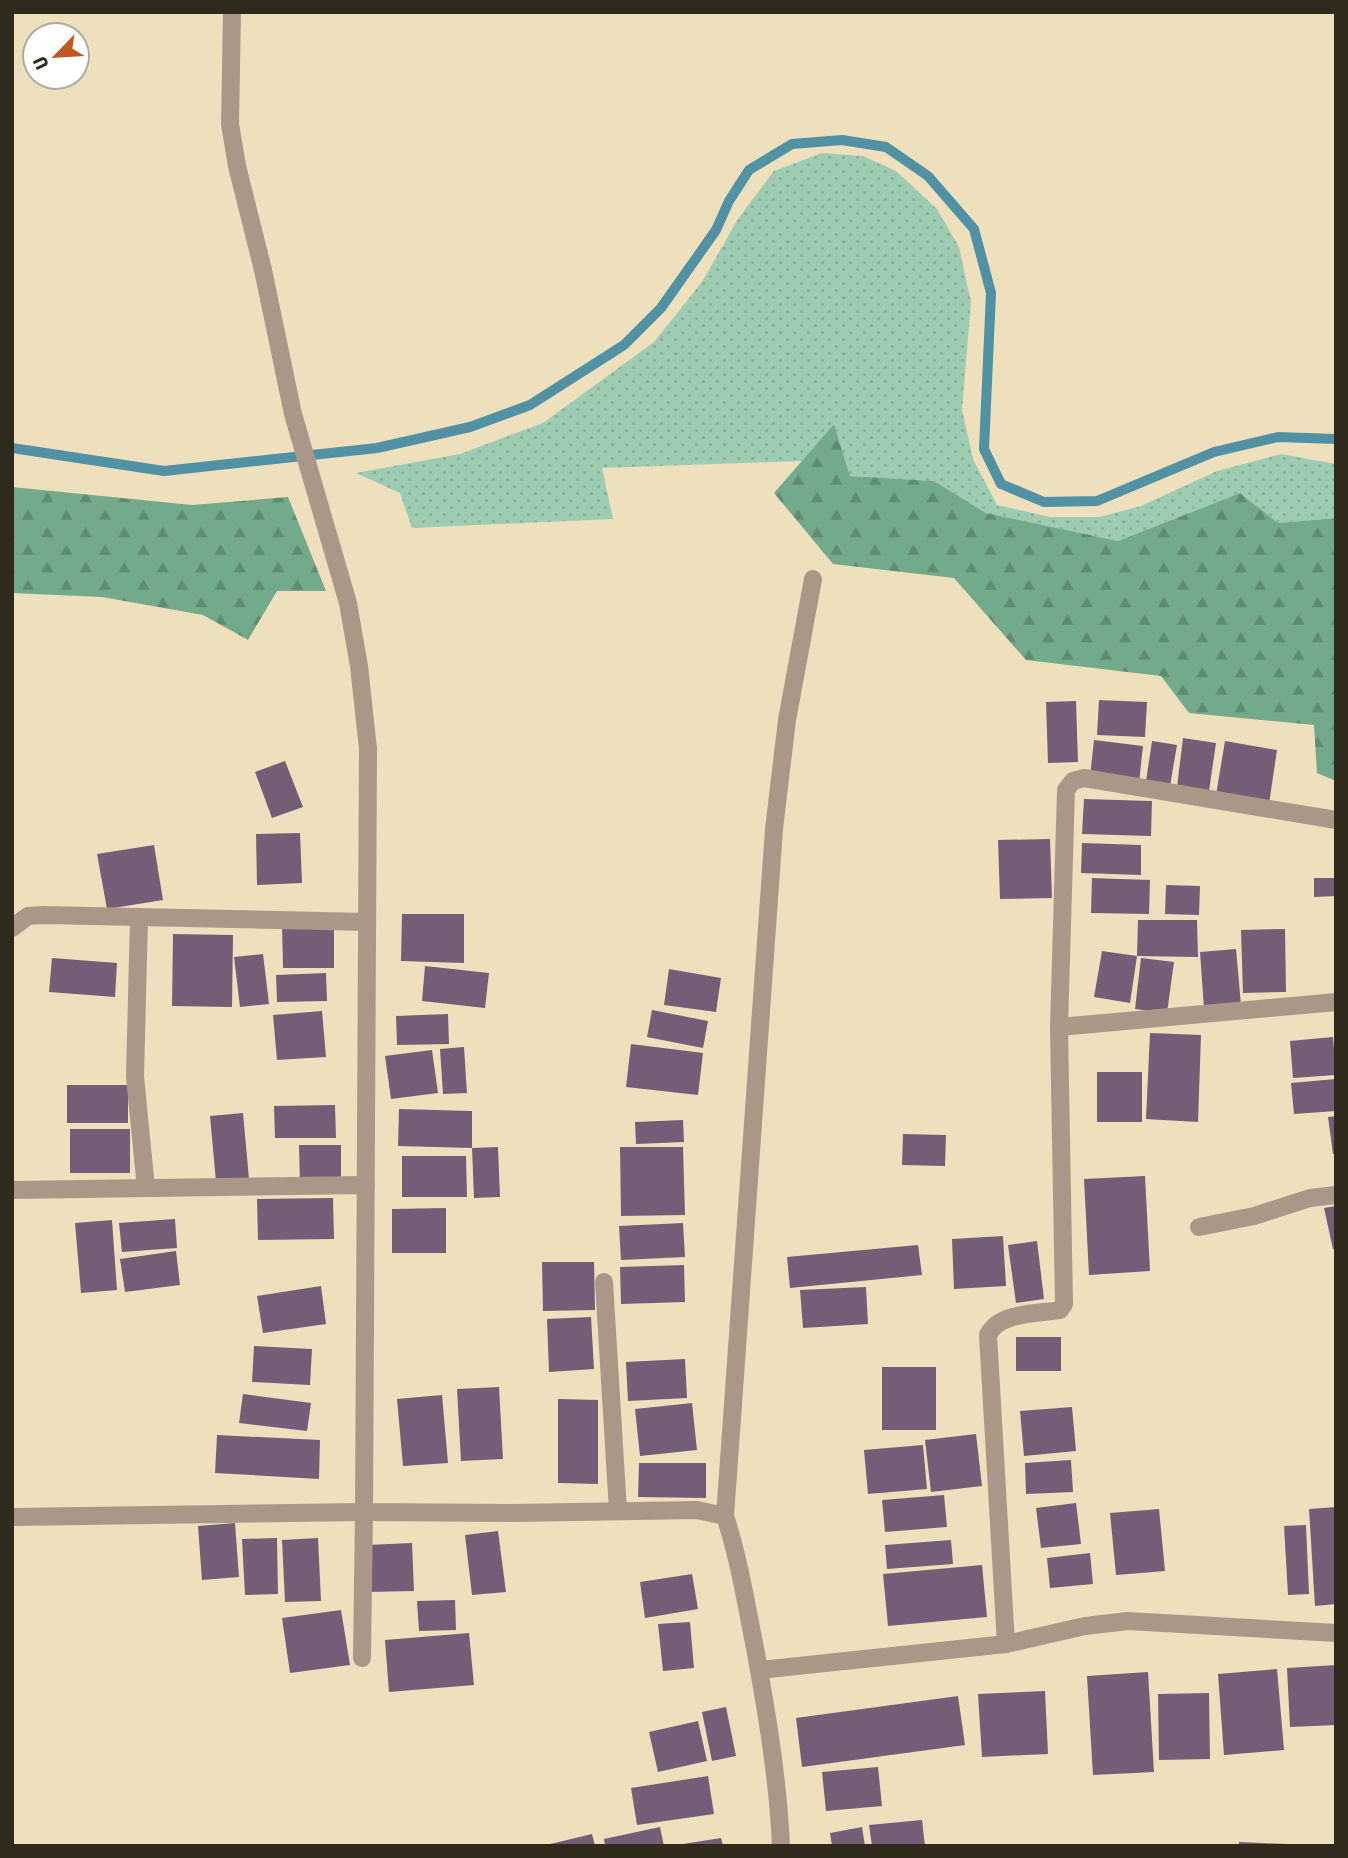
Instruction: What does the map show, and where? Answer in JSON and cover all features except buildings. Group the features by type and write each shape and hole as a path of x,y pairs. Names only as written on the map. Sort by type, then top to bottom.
{"street":[{"path":"232,12 230,124 237,166 263,270 293,414 348,603 359,666 368,749 362,1658"},
{"path":"780,1846 775,1761 736,1551 725,1516 774,829 787,720 813,579"},
{"path":"1006,1644 988,1335 992,1326 1003,1319 1060,1310 1064,1304 1059,1027 1066,790 1073,781 1084,778 1336,820"},
{"path":"12,928 28,916 367,922"},
{"path":"139,917 135,1077 146,1188"},
{"path":"1059,1027 1336,1002"},
{"path":"12,1190 366,1185"},
{"path":"1199,1227 1254,1216 1310,1198 1336,1195"},
{"path":"604,1282 618,1511"},
{"path":"12,1517 697,1510 725,1516"},
{"path":"759,1671 1006,1644 1085,1626 1128,1621 1336,1633"}],"green space":[{"path":"822,153 863,156 896,171 937,209 959,247 971,302 962,410 973,459 997,505 1050,517 1099,517 1141,506 1217,471 1281,454 1336,464 1336,518 1278,523 1240,493 1118,541 986,513 934,481 850,476 834,424 802,461 602,468 613,519 412,528 400,493 356,473 460,454 543,423 654,342 702,282 738,219 774,171"},
{"path":"834,424 850,476 934,481 986,513 1118,541 1240,493 1278,523 1336,518 1336,781 1317,773 1314,725 1189,713 1161,676 1026,660 954,578 833,564 774,493"},
{"path":"12,487 192,505 288,497 326,591 277,591 248,640 203,615 102,597 12,593"}],"waterway":[{"path":"12,448 164,471 377,448 470,427 530,405 624,345 661,308 716,230 729,201 749,170 792,144 842,140 886,147 928,176 974,229 991,293 984,449 1001,484 1044,502 1097,501 1214,452 1278,437 1336,439"}]}
